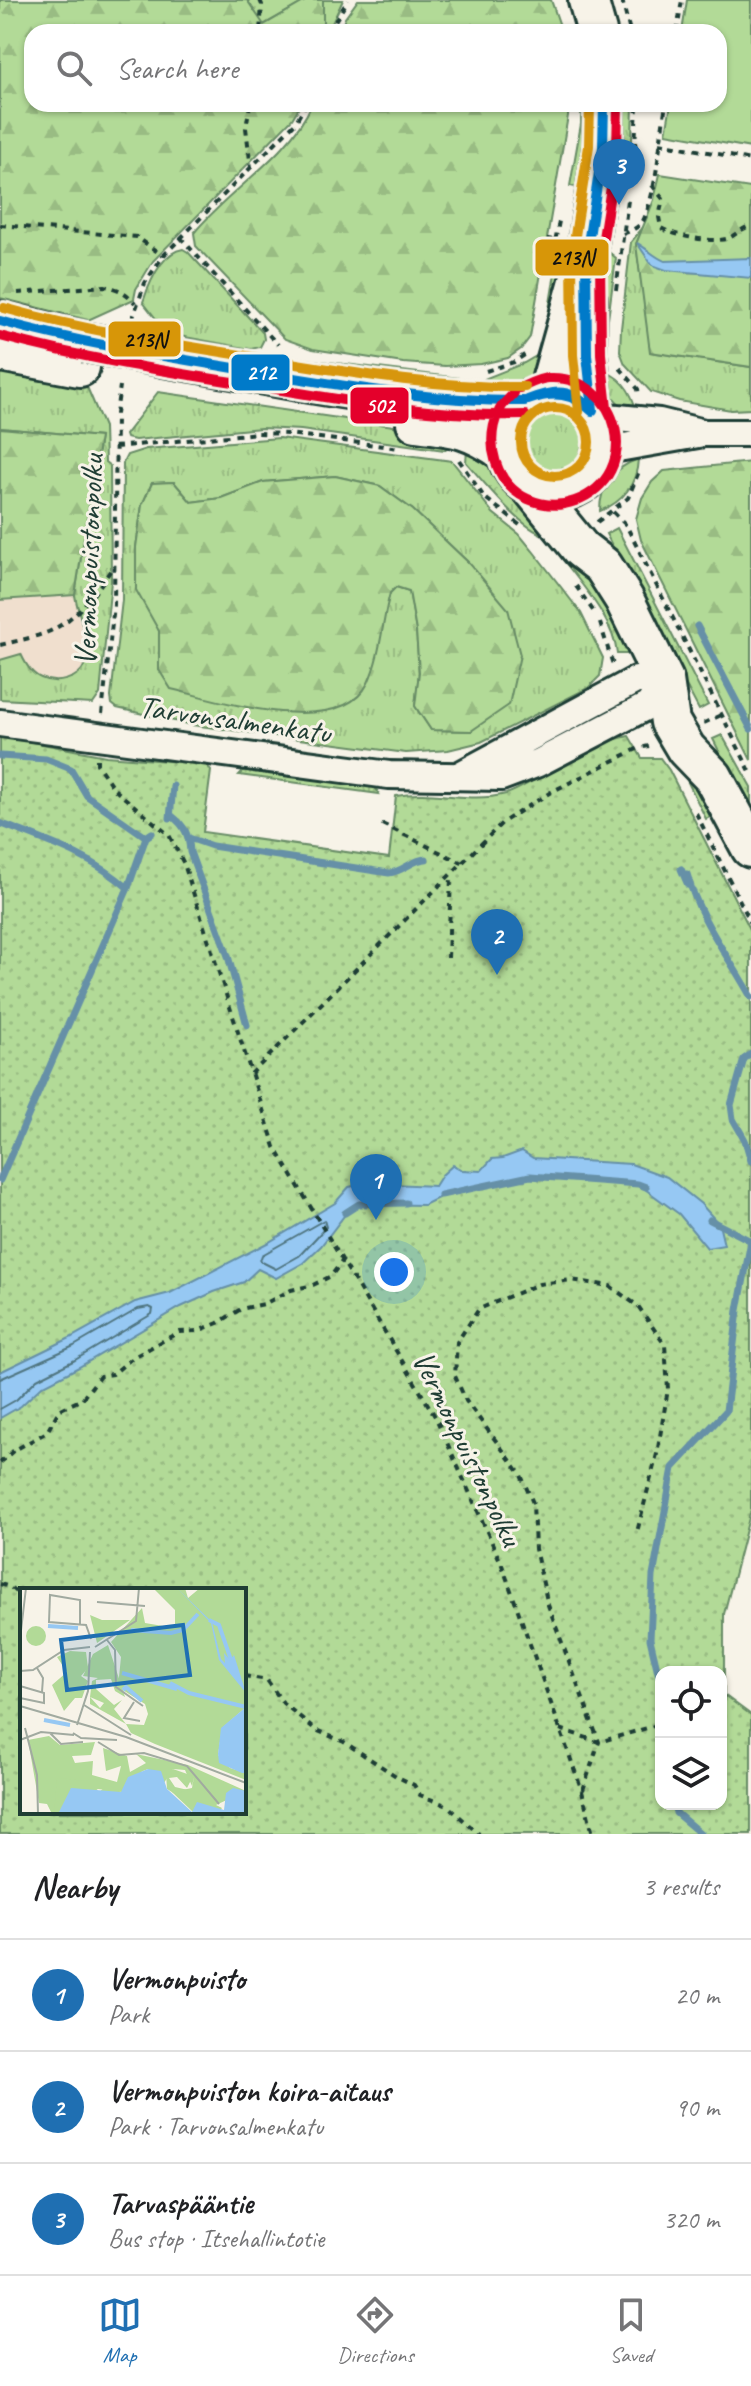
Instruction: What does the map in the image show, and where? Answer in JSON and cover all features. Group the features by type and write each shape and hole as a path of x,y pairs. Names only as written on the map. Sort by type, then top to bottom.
{"main road":[{"path":"588,0 595,24"},
{"path":"604,112 603,147 586,256 560,350 537,396 515,411 508,423 505,452 510,465 581,549 587,572 624,599 664,680 693,710 710,742 713,777 751,848"},
{"path":"529,485 555,491 581,483 591,475 598,426 587,355 586,256"},
{"path":"7,308 82,354"},
{"path":"0,352 82,354 464,428 481,435 505,452"},
{"path":"162,369 426,400 468,402 573,395 598,426"},
{"path":"581,483 586,511 598,540 587,572"}],"street":[{"path":"598,426 659,422 704,433"},
{"path":"598,426 618,448 704,433 751,433"},
{"name":"Tarvonsalmenkatu","path":"460,775 636,680 664,680"},
{"name":"Tarvonsalmenkatu","path":"0,723 106,721 389,775 501,777 519,772 649,705 664,680"}],"path":[{"path":"260,0 261,24"},
{"path":"334,24 348,0"},
{"path":"622,0 628,24"},
{"path":"678,24 682,0"},
{"path":"249,112 246,128 251,168"},
{"path":"130,328 135,304 163,256 295,123 301,112"},
{"path":"623,234 643,220 665,112"},
{"path":"659,143 751,160"},
{"path":"652,185 663,199 659,217 661,228 675,236 726,239 751,226"},
{"path":"549,270 560,215"},
{"path":"0,225 137,237 163,256"},
{"path":"180,237 283,350 267,352"},
{"path":"7,308 105,286 128,294 135,304"},
{"path":"468,402 471,375 514,362 534,348 560,350"},
{"name":"Vermonpuistonpolku","path":"106,721 114,605 115,447 120,386"},
{"path":"115,447 258,433 408,449"},
{"path":"613,512 626,525 751,773"},
{"path":"0,645 49,631 72,617 115,563"},
{"path":"587,572 615,673 623,688"},
{"path":"636,712 652,746 659,752"},
{"path":"251,1074 503,822 551,792 639,748 652,746"},
{"name":"Vermonpuistonpolku","path":"97,764 114,789 169,835 176,845 275,1147 436,1418 502,1565 582,1791 593,1834"},
{"path":"694,809 751,923"},
{"path":"382,824 462,863"},
{"path":"448,958 451,875"},
{"path":"448,948 455,957"},
{"path":"0,1463 13,1451 47,1432 59,1410 82,1399 100,1376 113,1374 132,1358 179,1332 198,1331 241,1309 264,1304 291,1290 313,1285 331,1276 343,1260"},
{"path":"582,1791 599,1742 548,1605 535,1549 533,1503 520,1473 466,1401 455,1376 457,1342 479,1309 539,1284 571,1280 610,1286 638,1306 665,1345 668,1389 657,1454 637,1532"},
{"path":"0,1584 20,1595"},
{"path":"246,1676 267,1680 283,1703 316,1730 344,1742 414,1785 420,1795 448,1806 479,1834"},
{"path":"560,1729 599,1742 655,1725"}],"shaded area":[{"path":"75,595 88,646 85,666 74,678 58,681 40,678 26,665 21,654 0,660 0,600"}],"green space":[{"path":"0,0 247,0 263,24 24,24 24,112 296,112 153,261 136,289 134,299 88,320 0,298"},
{"path":"247,0 307,0 265,24"},
{"path":"307,0 323,0 323,24 266,24"},
{"path":"323,0 343,0 332,24 323,24"},
{"path":"358,0 551,0 559,24 343,24"},
{"path":"687,0 751,0 751,148 666,133 670,112 727,112 727,24 683,24"},
{"path":"308,112 569,112 530,337 521,349 508,358 481,364 445,366 313,349 285,339 196,246 194,233 274,156"},
{"path":"581,112 594,112 576,187 570,186"},
{"path":"619,112 633,112 632,140 624,187 620,186"},
{"path":"660,174 751,188 751,367 650,352 636,244 654,200"},
{"path":"645,225 636,244 651,352 751,367 751,409 731,410 679,401 651,392 625,364 620,351 621,329 631,242"},
{"path":"183,249 263,333 260,347 251,349 168,334 143,302 163,262 175,251"},
{"path":"610,253 616,258 605,343 595,317"},
{"path":"563,254 563,291 545,334 558,255"},
{"path":"538,355 552,357 534,383 479,386 484,379"},
{"path":"296,358 459,378 464,389 258,360"},
{"path":"0,363 84,380 104,427 105,462 110,466 111,581 100,694 93,704 0,699 0,660 21,654 34,674 53,681 66,680 78,674 85,664 86,640 75,595 100,437 0,428"},
{"path":"599,370 620,380 632,398 637,413 613,397"},
{"path":"158,392 456,435 454,443 444,450 301,430 261,428 135,440 126,438 125,435"},
{"path":"556,410 577,419 586,440 577,461 556,470 535,461 526,440 535,419"},
{"path":"0,428 100,437 75,595 0,600"},
{"path":"279,438 452,461 493,513 519,534 581,613 603,658 600,676 588,688 481,742 448,750 406,753 192,725 117,708 112,704 111,697 122,600 123,463 127,455 146,449","holes":["335,476 380,486 413,510 470,564 471,731 431,730 415,706 419,672 416,631 409,591 396,587 390,593 384,614 159,670 159,631 136,547 142,505 152,483 174,482 191,502 221,498 263,482"]},
{"path":"468,439 550,536 540,534 517,518 466,462"},
{"path":"638,459 635,476 627,491 616,503 600,511 610,478"},
{"path":"751,462 751,760 641,540 636,519 642,498 664,471"},
{"path":"335,476 380,486 413,510 470,564 508,609 520,655 509,705 471,731 431,730 415,706 419,672 416,631 409,591 396,587 390,593 376,661 368,683 353,700 332,710 277,712 218,701 171,689 159,670 159,631 136,590 136,547 142,505 152,483 174,482 191,502 221,498 263,482"},
{"path":"617,528 708,705 699,710 606,534"},
{"path":"566,554 614,612 626,640 628,654 617,654 610,628 562,558"},
{"path":"722,735 751,787 751,802 732,777 713,739"},
{"path":"0,736 106,756 206,764 211,771 203,832 389,858 396,796 424,794 478,798 506,794 592,748 629,736 642,758 660,758 751,931 751,1510 724,1614 724,1666 655,1666 655,1810 727,1810 727,1697 751,1715 751,1834 0,1834"},
{"path":"682,758 714,815 706,819 677,760"},
{"path":"251,769 374,785 379,794 239,775"}],"water":[{"path":"637,243 665,261 751,258 751,278 666,270 652,265"},
{"path":"522,1151 533,1158 631,1164 667,1177 701,1204 719,1224 724,1245 707,1248 679,1214 638,1184 530,1176 444,1195 424,1205 359,1204 347,1212 321,1246 303,1263 276,1278 258,1269 244,1282 181,1307 42,1386 21,1406 0,1418 0,1372 135,1302 170,1293 269,1242 335,1203 349,1187 369,1183 435,1186 453,1165 462,1170 481,1171 492,1159"}],"building":[{"path":"548,238 553,239 551,251 546,250"}],"waterway":[{"path":"697,626 751,729"},
{"path":"0,756 46,759 71,769 87,796 146,837"},
{"path":"170,818 173,786"},
{"path":"172,816 187,836 228,956 247,1025"},
{"path":"0,823 99,866 128,888"},
{"path":"0,1180 128,888 146,837 152,833"},
{"path":"189,838 212,846 389,873 426,859"},
{"path":"681,869 688,885"},
{"path":"687,874 707,922 751,997"},
{"path":"751,1054 744,1059 731,1105 733,1119 745,1140 751,1161"},
{"path":"441,1195 530,1176 646,1187"},
{"path":"345,1213 359,1204 406,1203"},
{"path":"710,1220 751,1241"},
{"path":"656,1666 650,1639 653,1576 673,1468 726,1411 738,1310 751,1241"},
{"path":"675,1810 701,1834"}],"transit line":[{"name":"213N","path":"579,412 573,355 572,255 589,146 590,112"},
{"name":"212","path":"593,410 587,355 586,256 603,147 604,112"},
{"name":"502","path":"607,408 601,354 600,257 617,149 618,112"},
{"name":"213N","path":"4,308 134,337 395,379 525,387"},
{"name":"212","path":"0,321 131,350 394,393 525,401"},
{"name":"502","path":"0,336 128,364 358,402 424,411 525,415"},
{"name":"502","path":"514,393 499,411 493,436 496,461 507,483 528,499 552,505 575,501 597,488 611,470 617,450 615,429 607,409 593,392 574,381 546,378 520,388"},
{"name":"212","path":"528,400 563,393 577,398 592,411"},
{"name":"212","path":"528,400 562,395 578,400 592,411"},
{"name":"213N","path":"548,408 562,408 574,413 584,423 589,442 584,461 574,471 562,476 548,476 536,471 526,461 521,449 521,435 526,423 536,413 548,408"}],"place":[{"name":"Tarvaspääntie","path":"619,205"},
{"name":"Vermonpuiston koira-aitaus","path":"497,975"},
{"name":"Vermonpuisto","path":"376,1220"}]}
